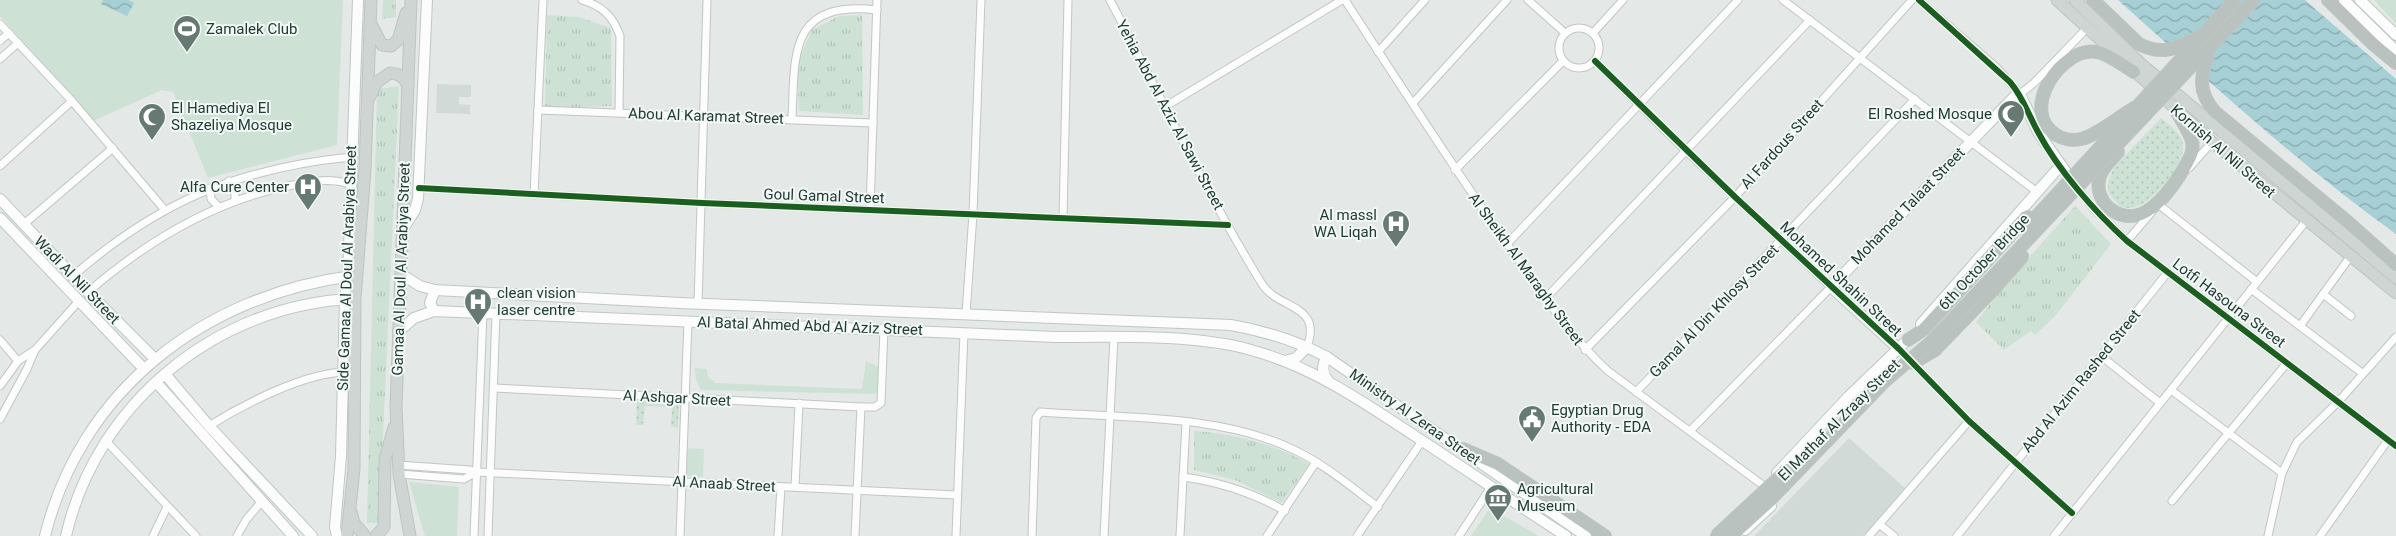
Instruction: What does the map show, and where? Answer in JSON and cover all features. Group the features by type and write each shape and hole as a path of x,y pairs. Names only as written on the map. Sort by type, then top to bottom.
{"highway":[{"path":"2093,0 2130,36 2156,51 2206,41 2201,81 2206,102 2221,117 2349,222 2396,265"},
{"name":"6th October Bridge","path":"2206,41 2235,0"},
{"name":"6th October Bridge","path":"1730,536 1774,496 1885,381 1932,342 2117,143 2142,108 2206,41 2254,0"},
{"path":"2328,0 2373,44 2396,63"},
{"path":"2134,72 2097,52 2085,54 2064,64 2055,72 2043,94 2040,110 2046,125 2057,136 2073,140 2090,135 2142,108"},
{"path":"2142,108 2130,138 2106,166 2100,176 2098,186 2105,204 2121,215 2131,216 2154,206 2175,182 2192,150 2192,141 2176,110"},
{"name":"6th October Bridge","path":"1714,535 1792,466 1879,375 1931,332 2122,123 2142,108"},
{"path":"1903,344 1923,330 2092,147 2122,123"},
{"path":"1913,363 1936,350 1990,293 2081,193 2110,157 2117,143"},
{"path":"1463,449 1498,464 1589,532 1605,536"}],"main road":[{"path":"347,536 354,469 350,372 350,299 364,188 372,0"},
{"path":"371,24 382,45 391,46 396,44 411,0"},
{"name":"Gamaa Al Doul Al Arabiya Street","path":"410,536 399,469 396,422 411,0"},
{"name":"Kornish Al Nil Street","path":"2057,0 2212,142 2396,293"},
{"name":"Kornish Al Nil Street","path":"2075,0 2141,64 2396,278"},
{"path":"367,103 377,82 390,73 398,74 404,78 408,86"},
{"path":"376,536 384,527 385,459 396,422"},
{"path":"350,505 354,523 364,536"}],"street":[{"name":"Side Gamaa Al Doul Al Arabiya Street","path":"352,276 350,184 358,0"},
{"path":"403,229 415,210 419,188 427,0"},
{"path":"534,195 543,0"},
{"path":"582,0 592,3 610,16 620,36 619,113"},
{"path":"698,304 707,0"},
{"path":"870,210 878,0"},
{"path":"956,536 964,332 973,214 981,0"},
{"path":"1063,218 1068,0"},
{"name":"Yehia Abd Al Aziz Al Sawi Street","path":"1110,0 1228,225 1268,293 1303,312 1310,331 1307,346"},
{"path":"1166,106 1343,0"},
{"name":"Al Sheikh Al Maraghy Street","path":"1343,0 1455,170 1545,299 1585,350 1608,371 1764,486"},
{"path":"1378,52 1425,0"},
{"path":"1413,104 1507,0"},
{"path":"1528,0 1565,33"},
{"path":"1593,33 1623,0"},
{"path":"1507,244 1640,106 1738,0"},
{"path":"1783,0 2037,192"},
{"name":"Al Fardous Street","path":"1585,350 1734,197 1912,0"},
{"path":"1919,0 1998,69 2020,94"},
{"path":"2344,0 2396,51"},
{"path":"2360,0 2396,34"},
{"path":"792,120 795,54 799,40 806,27 817,17 830,10 844,7 877,10"},
{"path":"1545,299 1810,20"},
{"path":"0,24 72,101 164,209"},
{"path":"1576,28 1582,28 1593,33 1597,38 1600,50 1595,61 1583,69 1569,66 1563,61 1559,44 1565,33 1576,28"},
{"name":"Mohamed Talaat Street","path":"1690,431 1831,287 2008,101 2034,83 2087,28"},
{"path":"0,41 9,33"},
{"path":"0,59 18,43"},
{"path":"1455,170 1563,61"},
{"name":"Mohamed Shahin Street","path":"1595,61 1734,197 1831,287 1903,344 1913,363 1969,421 2072,513"},
{"name":"Lotfi Hasouna Street","path":"2020,94 2038,132 2078,190 2093,208 2127,241 2396,446"},
{"name":"Gamal Al Din Khlosy Street","path":"1636,392 1915,99"},
{"path":"0,166 72,101"},
{"name":"Abou Al Karamat Street","path":"538,110 873,122"},
{"path":"2127,241 2154,206 2212,142"},
{"path":"24,224 113,148"},
{"path":"73,276 126,234 164,209 210,188 229,181 302,163 351,157"},
{"name":"El Mathaf Al Zraay Street","path":"1714,535 1764,486 1849,396 1903,344 2060,165"},
{"path":"88,292 152,243 218,207 278,188 331,180 350,184"},
{"path":"229,181 235,190 235,201"},
{"path":"210,188 211,199 218,207"},
{"name":"Goul Gamal Street","path":"419,188 702,203 1228,225"},
{"name":"El Mathaf Al Zraay Street","path":"1739,536 1762,516 1885,388 1913,363 2078,190"},
{"name":"Wadi Al Nil Street","path":"0,199 88,292 155,359"},
{"path":"2154,206 2257,282"},
{"name":"Wadi Al Nil Street","path":"0,218 144,370"},
{"path":"2054,536 2306,221"},
{"path":"2300,326 2350,257"},
{"name":"Abd Al Azim Rashed Street","path":"1957,536 2168,272"},
{"name":"Al Batal Ahmed Abd Al Aziz Street","path":"401,274 420,286 435,290 698,304 1231,325"},
{"path":"45,536 55,500 67,473 98,421 125,388 155,359 215,318 260,297 299,285 352,276"},
{"path":"299,285 306,292 305,305"},
{"path":"2251,289 2362,373"},
{"path":"434,311 430,303 435,290"},
{"path":"2324,294 2351,316"},
{"path":"66,536 74,504 84,479 105,440 124,415 165,374 200,347 236,328 273,313 305,305 350,299"},
{"path":"0,386 18,361 35,350 78,302"},
{"name":"Al Batal Ahmed Abd Al Aziz Street","path":"398,332 414,318 434,311 1114,337 1228,345"},
{"path":"474,536 482,313"},
{"path":"488,536 496,314"},
{"path":"680,536 688,320"},
{"name":"Ministry Al Zeraa Street","path":"1231,325 1264,332 1307,346 1327,357 1463,449"},
{"path":"855,536 861,407 875,407 881,403 884,329"},
{"path":"1104,536 1114,337"},
{"path":"2268,536 2282,473 2297,442 2338,402 2396,337"},
{"path":"0,340 18,361"},
{"name":"Ministry Al Zeraa Street","path":"1228,345 1250,349 1329,382 1364,402 1566,536"},
{"path":"1285,362 1296,358 1307,346"},
{"path":"0,420 35,350"},
{"path":"2100,356 2160,403"},
{"path":"1327,357 1324,362 1323,373 1329,382"},
{"path":"2172,501 2287,363"},
{"name":"Side Gamaa Al Doul Al Arabiya Street","path":"337,536 341,456 350,372"},
{"path":"209,426 278,389 350,372"},
{"path":"165,374 209,426 312,536"},
{"path":"156,382 293,536"},
{"name":"Al Ashgar Street","path":"494,388 685,400 800,403 861,407"},
{"path":"2171,390 2282,473"},
{"path":"795,488 800,403"},
{"path":"1032,536 1037,414 1040,412 1186,422 1219,425 1244,430 1292,448 1316,462 1378,507"},
{"path":"1869,536 1969,421"},
{"path":"1180,536 1186,422"},
{"path":"105,440 167,508 196,536"},
{"path":"2320,536 2388,440"},
{"path":"1357,536 1422,441"},
{"path":"1267,536 1316,462"},
{"path":"399,469 464,479 476,472"},
{"name":"Al Anaab Street","path":"476,472 957,495"},
{"path":"67,473 72,480 84,479"},
{"path":"1183,477 1228,485 1260,497 1285,511"},
{"path":"778,536 781,487"},
{"path":"1459,536 1491,487"},
{"path":"55,500 67,500 74,504"},
{"path":"236,536 246,520 262,501"},
{"path":"154,536 167,508"},
{"path":"1879,524 1894,536"}],"shaded area":[{"path":"437,84 471,85 471,97 459,97 459,104 470,105 470,114 436,113"},
{"path":"1849,438 1905,488 1863,536 1754,536"}],"green space":[{"name":"Zamalek Club","path":"0,0 343,0 337,145 208,178 173,92 162,90 93,121 0,16"},
{"path":"383,0 396,0 396,17 382,19"},
{"path":"2374,0 2396,0 2396,24"},
{"path":"547,15 579,17 611,28 612,106 545,108"},
{"path":"862,15 863,115 799,111 797,63 812,30 839,16"},
{"path":"399,86 379,523 367,523 377,89"},
{"path":"2161,118 2175,130 2182,141 2182,153 2179,162 2168,180 2152,197 2133,208 2119,206 2108,192 2108,182 2114,167"},
{"path":"2075,206 2111,244 2056,315 2035,335 2031,331 2004,350 1976,322 2006,283"},
{"path":"866,361 881,368 878,392 875,394 701,390 696,380 695,368 707,369 708,376 715,383 862,389"},
{"path":"637,400 679,402 678,427 671,427 672,407 645,406 643,425 636,425"},
{"path":"1194,431 1224,434 1268,445 1309,464 1282,503 1235,480 1194,470"},
{"path":"685,448 704,449 703,477 684,476"},
{"path":"409,482 459,487 457,536 425,536"},
{"name":"Agricultural Museum","path":"1490,508 1539,536 1471,536"}],"water":[{"path":"103,0 128,0 134,3 127,16 101,4"},
{"path":"2118,0 2305,0 2396,79 2396,234 2359,207 2289,150"}],"cycle path":[{"path":"1919,0 2010,82 2022,100 2046,146 2067,176 2090,204 2127,241 2396,446"},
{"path":"1595,61 1735,197 1899,349 1969,421 2072,513"},
{"path":"419,188 702,203 1228,225"}],"place":[{"name":"Zamalek Club","path":"187,53"},
{"name":"El Roshed Mosque","path":"2011,138"},
{"name":"El Hamediya El Shazeliya Mosque","path":"152,141"},
{"name":"Alfa Cure Center","path":"308,211"},
{"name":"Al massl WA Liqah","path":"1396,248"},
{"name":"clean vision laser centre","path":"478,326"},
{"name":"Egyptian Drug Authority - EDA","path":"1532,443"},
{"name":"Agricultural Museum","path":"1498,522"}]}
